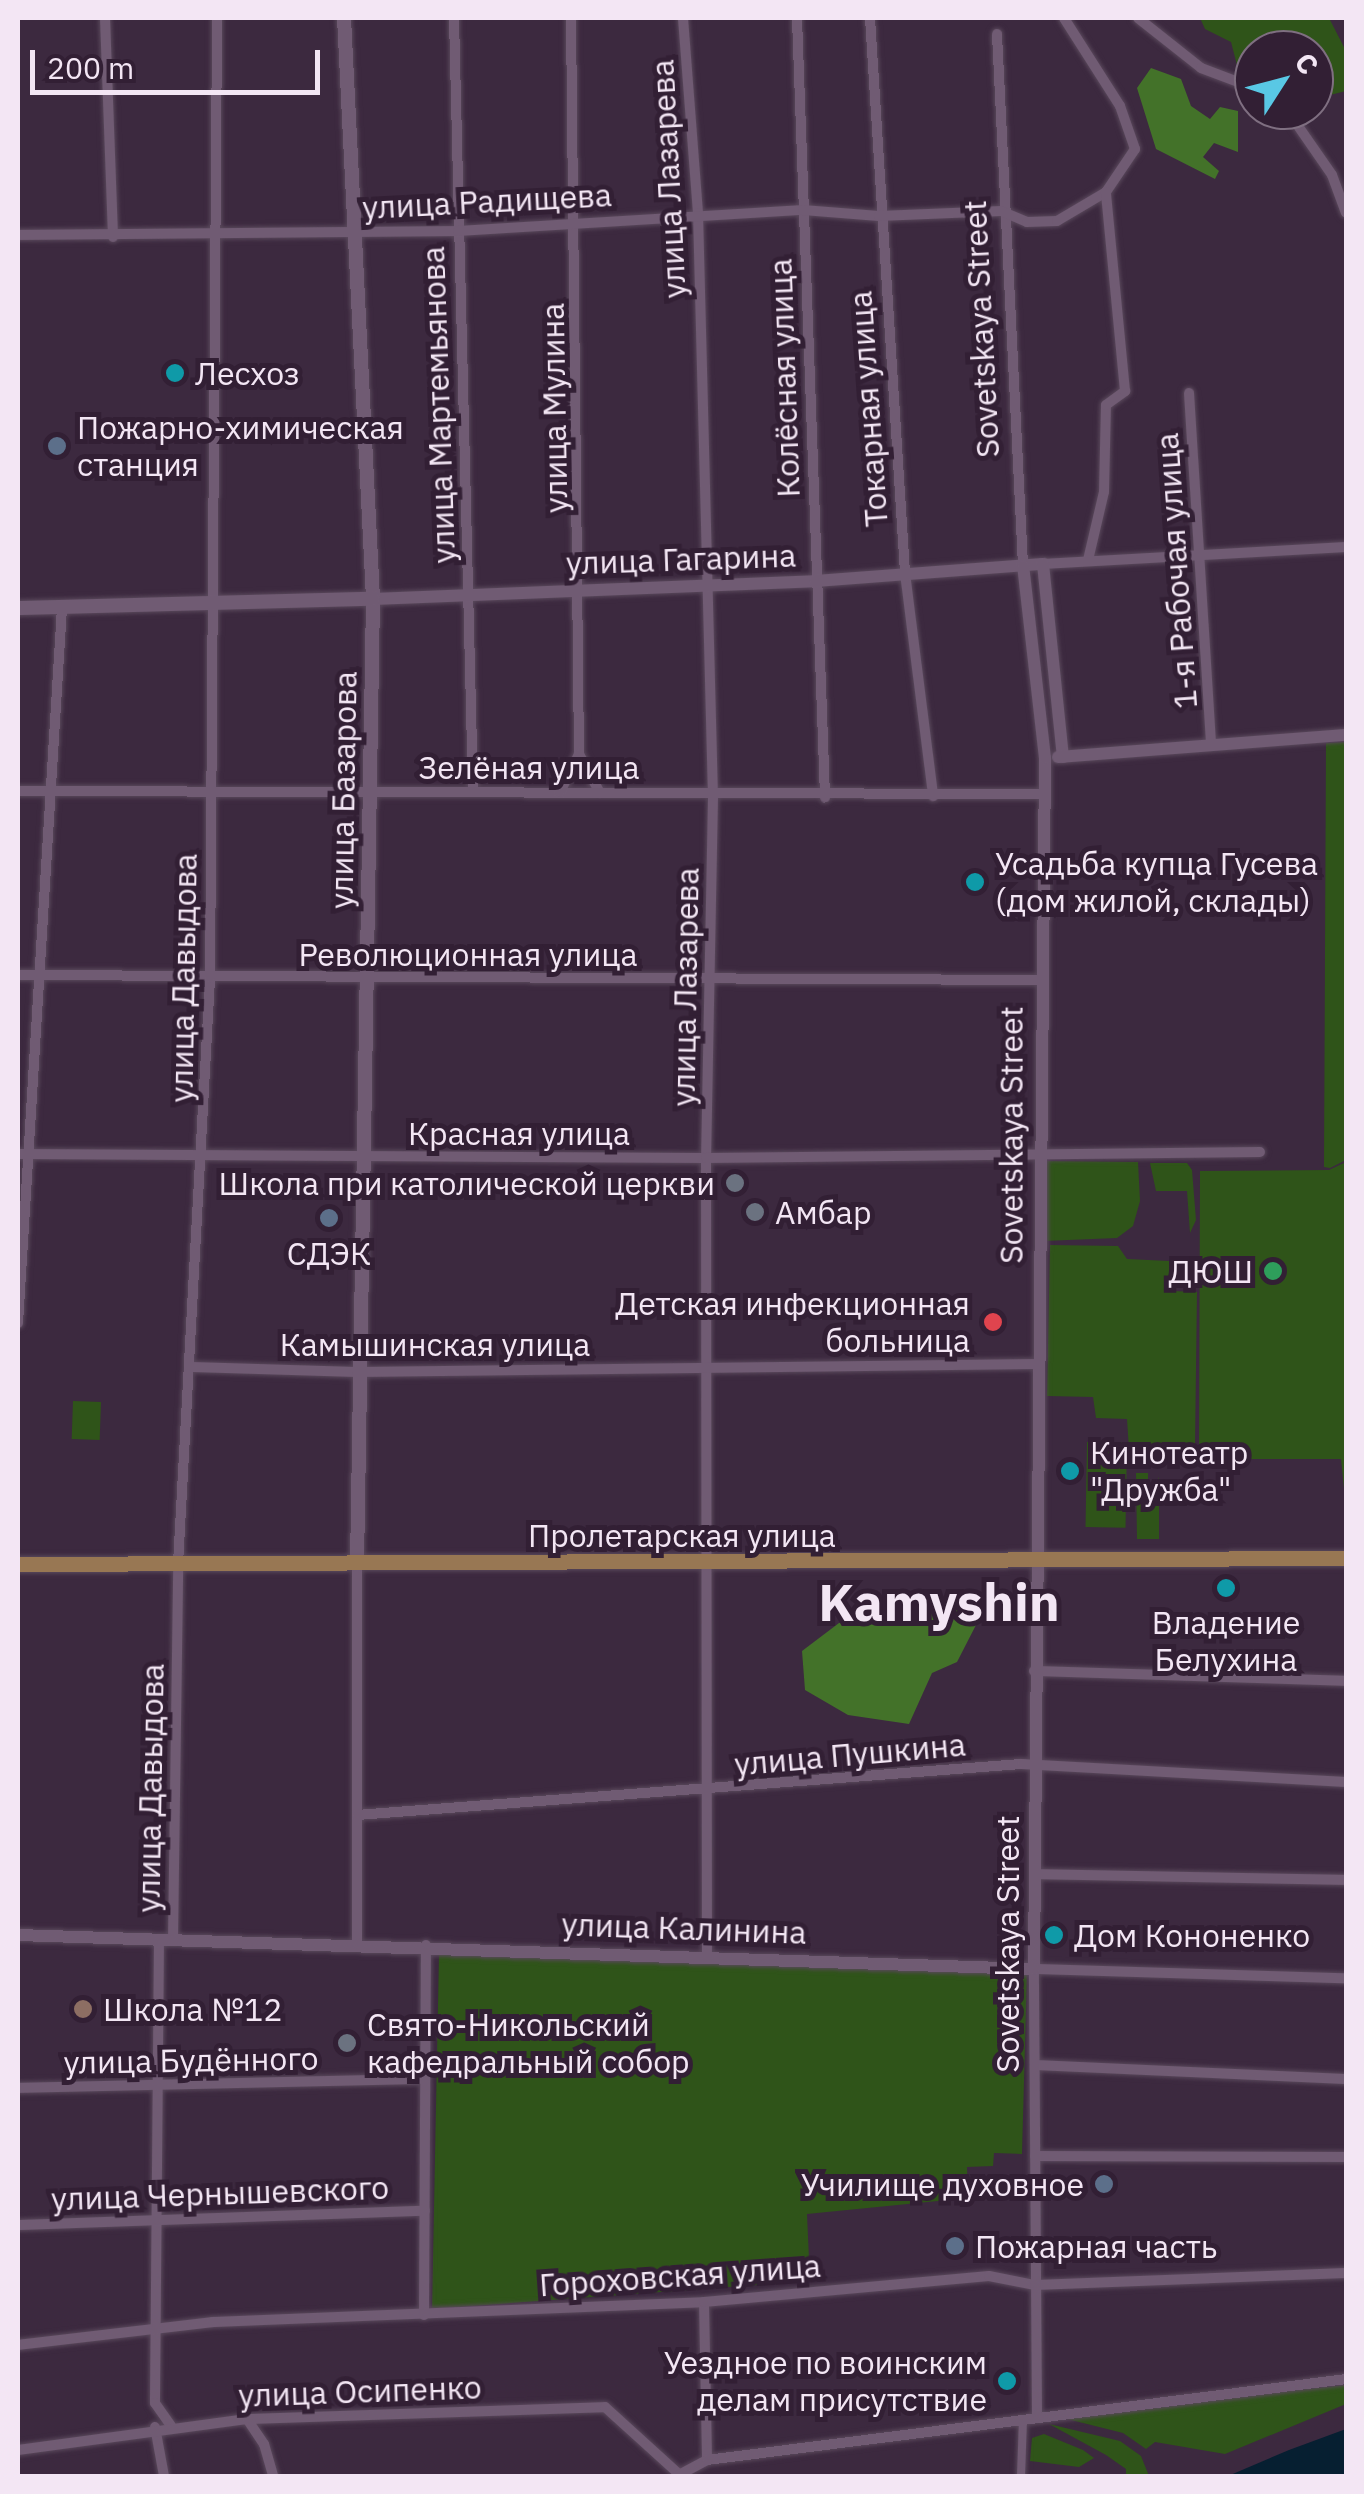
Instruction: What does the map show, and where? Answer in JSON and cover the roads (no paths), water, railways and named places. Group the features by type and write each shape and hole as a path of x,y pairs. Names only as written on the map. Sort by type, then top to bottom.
{"main road":[{"name":"улица Базарова","path":"344,18 373,599 357,1372 357,1564"},
{"name":"улица Гагарина","path":"18,608 373,599"},
{"name":"Пролетарская улица","path":"18,1564 1034,1563 1346,1558"}],"street":[{"path":"104,18 114,237"},
{"name":"улица Давыдова","path":"172,2426 154,2404 155,2330 178,1564 204,1156 210,978 216,603 216,18"},
{"name":"улица Мартемьянова","path":"454,18 473,791"},
{"name":"улица Мулина","path":"570,18 582,590 580,754 600,793"},
{"name":"улица Лазарева","path":"683,18 698,212 713,797 706,1158 707,1958"},
{"name":"Колёсная улица","path":"797,18 825,796"},
{"name":"Токарная улица","path":"870,18 879,216 905,573 933,796"},
{"name":"улица Радищева","path":"18,235 458,231 698,212 803,210 879,216 1001,210 1027,222 1057,221 1106,192 1122,176 1135,149 1064,18"},
{"path":"1138,18 1201,68 1234,80"},
{"name":"Sovetskaya Street","path":"997,34 1001,210 1023,566 1045,758 1040,794 1034,1563 1037,2417"},
{"path":"1301,130 1332,176 1346,213"},
{"path":"1088,560 1104,492 1106,404 1125,391 1106,192"},
{"name":"1-я Рабочая улица","path":"1190,393 1211,745"},
{"name":"улица Гагарина","path":"373,599 815,581 1088,560 1346,548"},
{"path":"1043,564 1063,757"},
{"path":"18,1324 23,1154 62,607"},
{"path":"1045,758 1346,735"},
{"path":"560,792 580,754"},
{"name":"Зелёная улица","path":"18,791 371,795 473,791 713,797 1040,794"},
{"name":"Революционная улица","path":"18,976 1039,980"},
{"name":"Красная улица","path":"23,1154 706,1158 1260,1152"},
{"name":"Камышинская улица","path":"192,1367 357,1372 1038,1364"},
{"path":"357,1564 358,1944"},
{"path":"1034,1672 1346,1682"},
{"name":"улица Пушкина","path":"357,1815 1034,1765 1346,1782"},
{"path":"1034,1874 1346,1880"},
{"name":"улица Калинина","path":"18,1935 426,1945 1346,1978"},
{"path":"424,2316 426,1945"},
{"path":"1035,2065 1346,2079"},
{"name":"улица Будённого","path":"18,2088 424,2079"},
{"path":"1035,2156 1346,2157"},
{"name":"улица Чернышевского","path":"18,2224 425,2212"},
{"name":"Гороховская улица","path":"18,2345 155,2330 704,2302 989,2276 1035,2285 1346,2273"},
{"path":"704,2302 707,2460"},
{"path":"678,2476 707,2460 1346,2379"},
{"name":"улица Осипенко","path":"18,2450 155,2427 247,2419 605,2407 678,2476"},
{"path":"247,2419 264,2444 273,2476"},
{"path":"1022,2476 1023,2419"},
{"path":"155,2427 164,2476"}],"water":[{"path":"1346,2429 1346,2476 1228,2476 1289,2450"}],"place":[{"name":"Лесхоз","path":"175,373"},
{"name":"Пожарно-химическая станция","path":"57,446"},
{"name":"Усадьба купца Гусева (дом жилой, склады)","path":"975,882"},
{"name":"Школа при католической церкви","path":"735,1183"},
{"name":"Амбар","path":"755,1212"},
{"name":"СДЭК","path":"329,1218"},
{"name":"ДЮШ","path":"1273,1271"},
{"name":"Детская инфекционная больница","path":"993,1322"},
{"name":"Кинотеатр \"Дружба\"","path":"1070,1471"},
{"name":"Владение Белухина","path":"1226,1588"},
{"name":"Дом Кононенко","path":"1054,1935"},
{"name":"Школа №12","path":"83,2009"},
{"name":"Свято-Никольский кафедральный собор","path":"347,2043"},
{"name":"Училище духовное","path":"1104,2184"},
{"name":"Пожарная часть","path":"955,2246"},
{"name":"Уездное по воинским делам присутствие","path":"1007,2381"}],"district":[{"name":"Kamyshin","path":"939,1602"}]}
